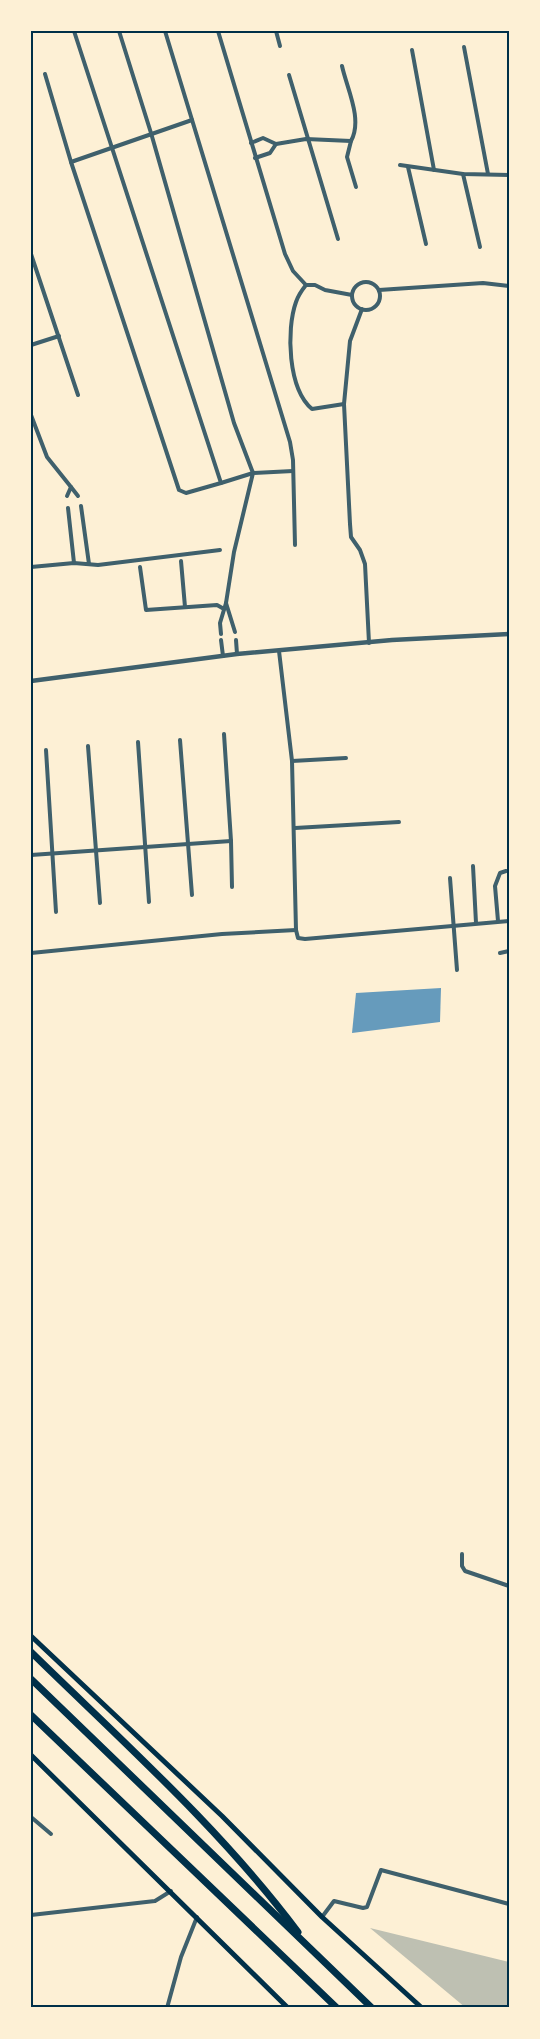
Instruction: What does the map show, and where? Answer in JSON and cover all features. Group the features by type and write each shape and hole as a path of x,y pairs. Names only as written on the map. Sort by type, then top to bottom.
{"highway":[{"path":"31,1652 134,1749 221,1838 270,1895 312,1950"},
{"path":"31,1679 372,2008"},
{"path":"31,1715 337,2008"}],"main road":[{"path":"31,1636 222,1816 322,1917 422,2008"},
{"path":"31,1755 288,2008"}],"street":[{"path":"74,31 221,483"},
{"path":"119,31 151,133 234,423 253,473 234,552 226,603 220,623 221,634"},
{"path":"165,31 290,442 294,471 294,546"},
{"path":"218,31 250,143 285,254 293,271 306,285 315,285 325,290 352,295"},
{"path":"276,31 280,46"},
{"path":"464,46 488,174"},
{"path":"412,50 434,170"},
{"path":"342,66 356,116 355,134 347,158 356,188"},
{"path":"45,74 71,162 179,490 186,493 253,473 294,471"},
{"path":"289,75 306,139 338,239"},
{"path":"71,162 192,120"},
{"path":"250,143 263,138 276,144 306,139 351,142"},
{"path":"255,158 270,153 276,144"},
{"path":"400,165 463,174 509,175"},
{"path":"408,166 426,244"},
{"path":"463,174 480,247"},
{"path":"31,254 78,395"},
{"path":"364,281 373,283 379,290 378,304 371,309 362,309 354,304 352,295 355,286 364,281"},
{"path":"379,290 483,283 509,286"},
{"path":"306,285 296,300 290,325 290,345 299,387 304,402 312,409 344,404"},
{"path":"362,309 350,342 344,404 351,537 360,550 365,564 369,643"},
{"path":"31,345 59,336"},
{"path":"31,415 47,457 78,496"},
{"path":"67,496 71,488"},
{"path":"81,506 89,564"},
{"path":"68,508 74,563"},
{"path":"31,567 74,563 98,566 220,550"},
{"path":"181,562 185,607"},
{"path":"140,567 146,610 217,605 224,609"},
{"path":"226,603 234,632"},
{"path":"31,681 237,654 509,634"},
{"path":"221,640 223,656"},
{"path":"236,640 237,654"},
{"path":"280,651 292,762 296,930 298,938 305,940 509,921"},
{"path":"224,734 232,887"},
{"path":"180,740 190,845 192,895"},
{"path":"138,742 150,902"},
{"path":"88,746 100,903"},
{"path":"46,750 56,912"},
{"path":"292,762 346,758"},
{"path":"295,828 399,822"},
{"path":"31,855 231,841"},
{"path":"473,866 476,923"},
{"path":"498,921 495,886 500,873 506,871"},
{"path":"450,878 457,970"},
{"path":"31,953 231,933 296,930"},
{"path":"500,953 509,951"},
{"path":"462,1554 462,1566 465,1571 509,1586"},
{"path":"31,1817 51,1834"},
{"path":"322,1917 334,1901 363,1908 367,1907 381,1870 509,1904"},
{"path":"31,1915 155,1902 171,1892"},
{"path":"167,2008 181,1957 197,1917"}],"water":[{"path":"441,988 440,1022 352,1033 356,993"}],"building":[{"path":"370,1928 509,1962 509,2008 466,2008"}]}
